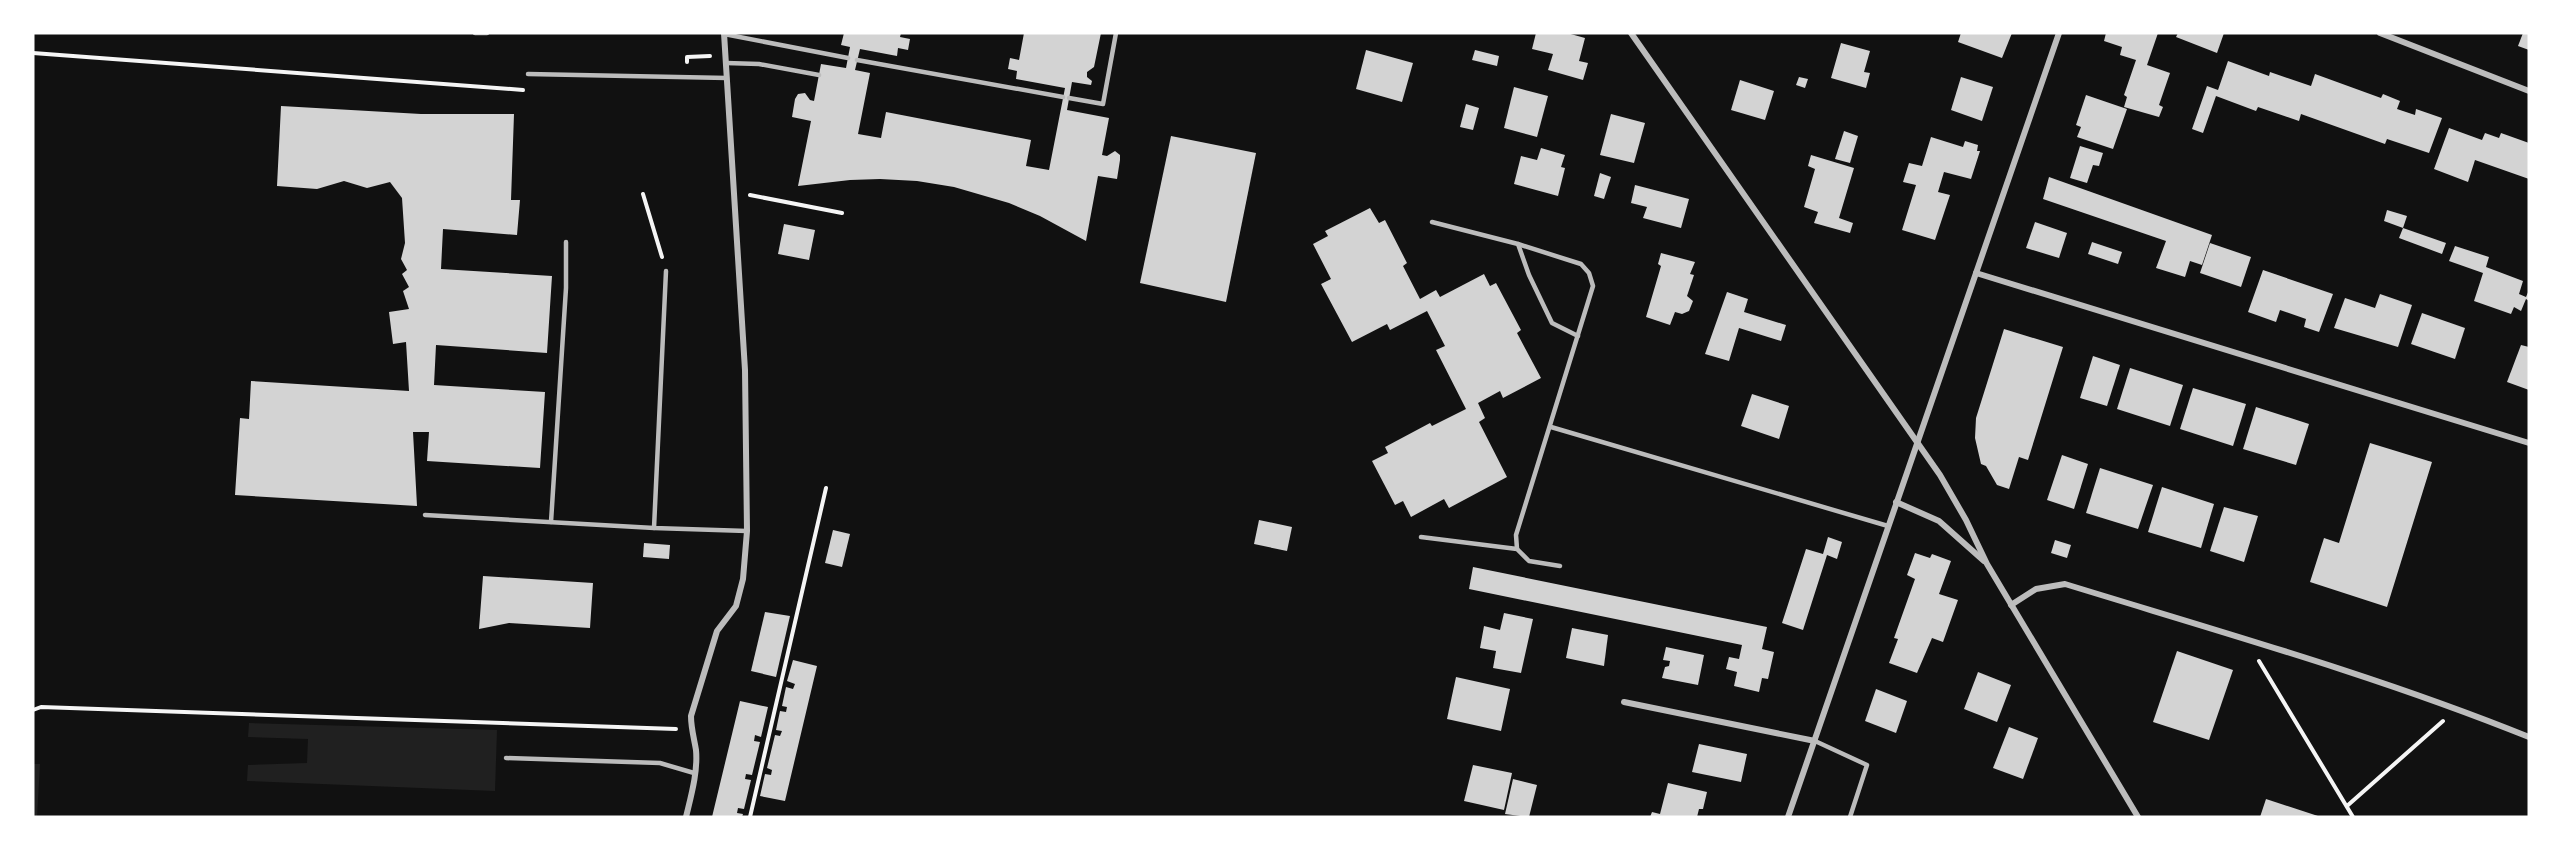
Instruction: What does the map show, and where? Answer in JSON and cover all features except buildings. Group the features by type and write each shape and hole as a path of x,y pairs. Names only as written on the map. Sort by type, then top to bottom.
{"street":[{"path":"686,817 696,752 691,730 691,716 717,631 736,606 743,579 747,531 745,370 724,33"},
{"path":"1631,33 1945,484 1966,520 1987,564 2138,817"},
{"path":"1788,817 2059,33"},
{"path":"2380,33 2529,91"},
{"path":"1976,273 2529,443"},
{"path":"1896,502 1939,521 1987,564"},
{"path":"2011,605 2036,589 2065,584 2246,639 2457,708 2529,737"},
{"path":"1624,702 1815,741"}],"lane":[{"path":"475,33 487,33"},
{"path":"724,33 848,58"},
{"path":"1070,98 1103,104 1116,33"},
{"path":"857,60 1063,97"},
{"path":"726,63 759,64 819,75"},
{"path":"528,74 727,78"},
{"path":"1431,222 1518,244 1581,264 1589,273 1593,286 1516,536 1517,549"},
{"path":"551,522 566,288 566,242"},
{"path":"1518,244 1529,275 1552,324 1578,336"},
{"path":"654,528 666,271"},
{"path":"1551,427 1888,526"},
{"path":"425,514 654,528 747,531"},
{"path":"1421,537 1517,549 1530,561 1560,566"},
{"path":"1815,741 1867,765 1850,817"},
{"path":"506,758 660,763 694,773"}],"path":[{"path":"33,53 528,90"},
{"path":"734,193 842,213"},
{"path":"643,194 666,271"},
{"path":"750,817 826,488"},
{"path":"2246,639 2353,817"},
{"path":"33,710 41,707 691,730"},
{"path":"2347,806 2457,708"}],"shaded area":[{"path":"249,723 497,730 495,791 247,781 248,765 307,763 308,739 248,737"},
{"path":"33,764 40,764 37,817 33,817"}]}
